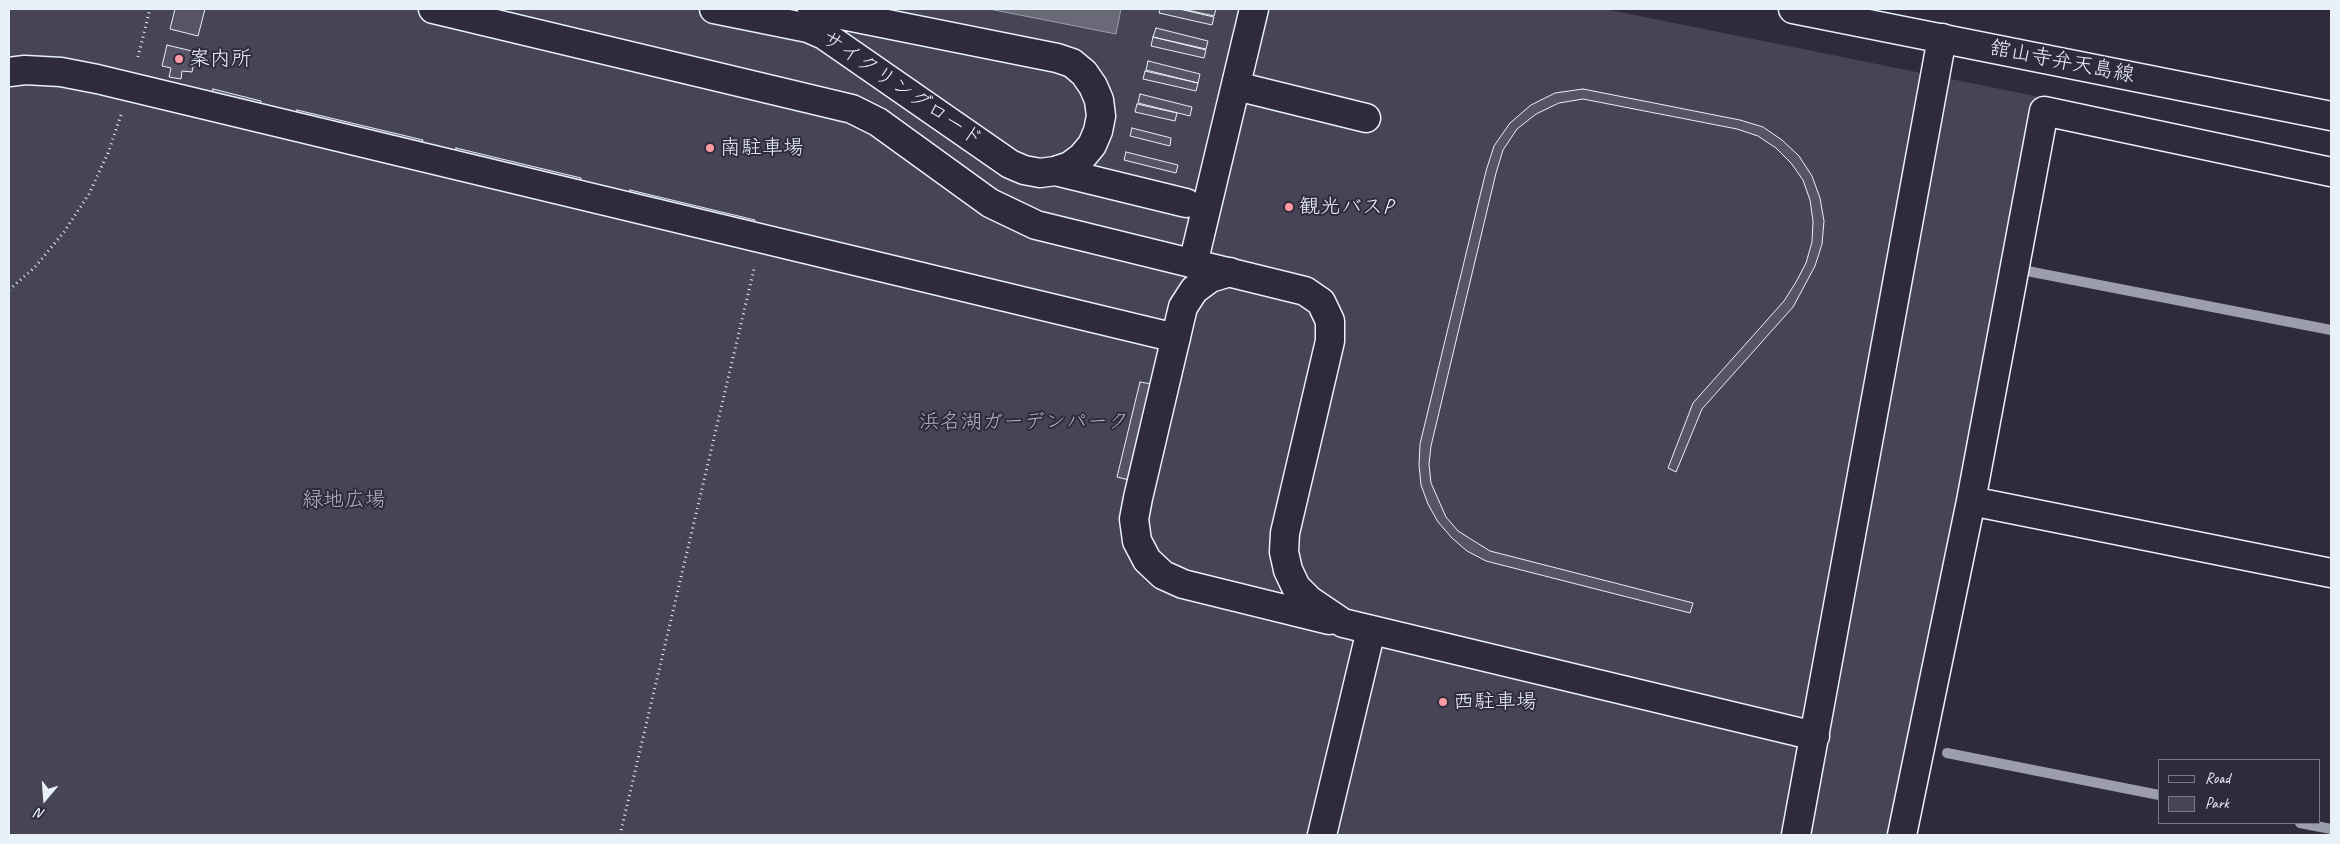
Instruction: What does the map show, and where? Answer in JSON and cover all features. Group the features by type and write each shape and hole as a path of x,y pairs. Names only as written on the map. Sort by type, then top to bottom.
{"street":[{"path":"433,9 852,109 878,122 990,203 1014,216 1070,234 1304,291 1321,302 1330,321 1330,340 1284,533 1284,552 1288,570 1296,586 1309,600 1343,623"},
{"name":"サイクリングロード","path":"714,9 808,28 824,35 1010,164 1024,170 1040,173 1070,166 1082,157 1092,145 1098,131 1101,116 1099,100 1093,86 1084,73 1072,64 1057,58 812,9"},
{"path":"1193,264 1254,9"},
{"name":"舘山寺弁天島線","path":"1793,9 2331,116"},
{"path":"1796,835 1942,38"},
{"path":"9,72 25,70 61,72 131,87 1176,338"},
{"path":"1236,86 1366,118"},
{"path":"1902,835 1972,502 2044,111 2331,172"},
{"name":"サイクリングロード","path":"1055,171 1186,203"},
{"path":"1230,272 1210,278 1194,290 1183,307 1134,520 1137,540 1147,560 1163,575 1183,584 1815,736"},
{"path":"1972,502 2331,573"},
{"path":"1322,835 1371,630"}],"path":[{"path":"9,290 35,266 64,232 88,194 108,153 131,87 150,9"},
{"path":"620,835 762,238"}],"green space":[{"name":"浜名湖ガーデンパーク","path":"9,9 1605,9 2040,97 1893,835 9,835"}],"water":[{"path":"989,9 1121,9 1116,34"}],"building":[{"path":"175,9 205,9 198,36 170,29"},
{"path":"1160,9 1179,9 1214,17 1212,25 1159,13"},
{"path":"1183,9 1216,9 1214,16"},
{"path":"1156,28 1208,41 1206,49 1153,37"},
{"path":"1153,37 1206,50 1204,58 1151,46"},
{"name":"案内所","path":"167,45 196,52 192,72 182,71 181,79 169,77 171,68 162,66"},
{"path":"1148,61 1200,74 1198,83 1146,70"},
{"path":"1145,71 1198,83 1196,91 1143,79"},
{"path":"213,89 261,101 259,112 210,100"},
{"path":"1583,89 1740,120 1763,127 1782,140 1799,156 1812,176 1820,198 1824,221 1822,244 1815,266 1793,307 1702,409 1676,472 1668,468 1693,403 1784,301 1806,263 1812,242 1813,221 1810,200 1803,180 1791,163 1776,148 1758,136 1737,129 1583,99 1559,103 1536,114 1517,129 1503,150 1496,173 1431,446 1429,464 1431,483 1446,517 1458,531 1490,551 1693,603 1690,613 1486,561 1467,551 1438,522 1428,504 1421,485 1419,465 1420,444 1486,171 1494,146 1510,123 1531,105 1555,93"},
{"path":"1140,94 1192,107 1190,116 1138,103"},
{"path":"1137,104 1177,113 1175,121 1135,112"},
{"path":"297,110 423,140 420,151 294,121"},
{"path":"1132,128 1171,138 1170,146 1130,136"},
{"path":"456,148 581,178 579,189 453,159"},
{"path":"1126,152 1178,165 1176,173 1124,160"},
{"path":"630,190 755,220 753,231 627,201"},
{"path":"1140,382 1152,384 1129,480 1117,477"}],"waterway":[{"path":"2027,271 2331,330"},
{"path":"1947,753 2158,795"},
{"path":"2305,824 2331,829"}],"place":[{"name":"案内所","path":"179,59"},
{"name":"南駐車場","path":"710,148"},
{"name":"観光バスP","path":"1289,207"},
{"name":"西駐車場","path":"1443,702"}],"park label":[{"name":"緑地広場","path":"344,500"}]}
